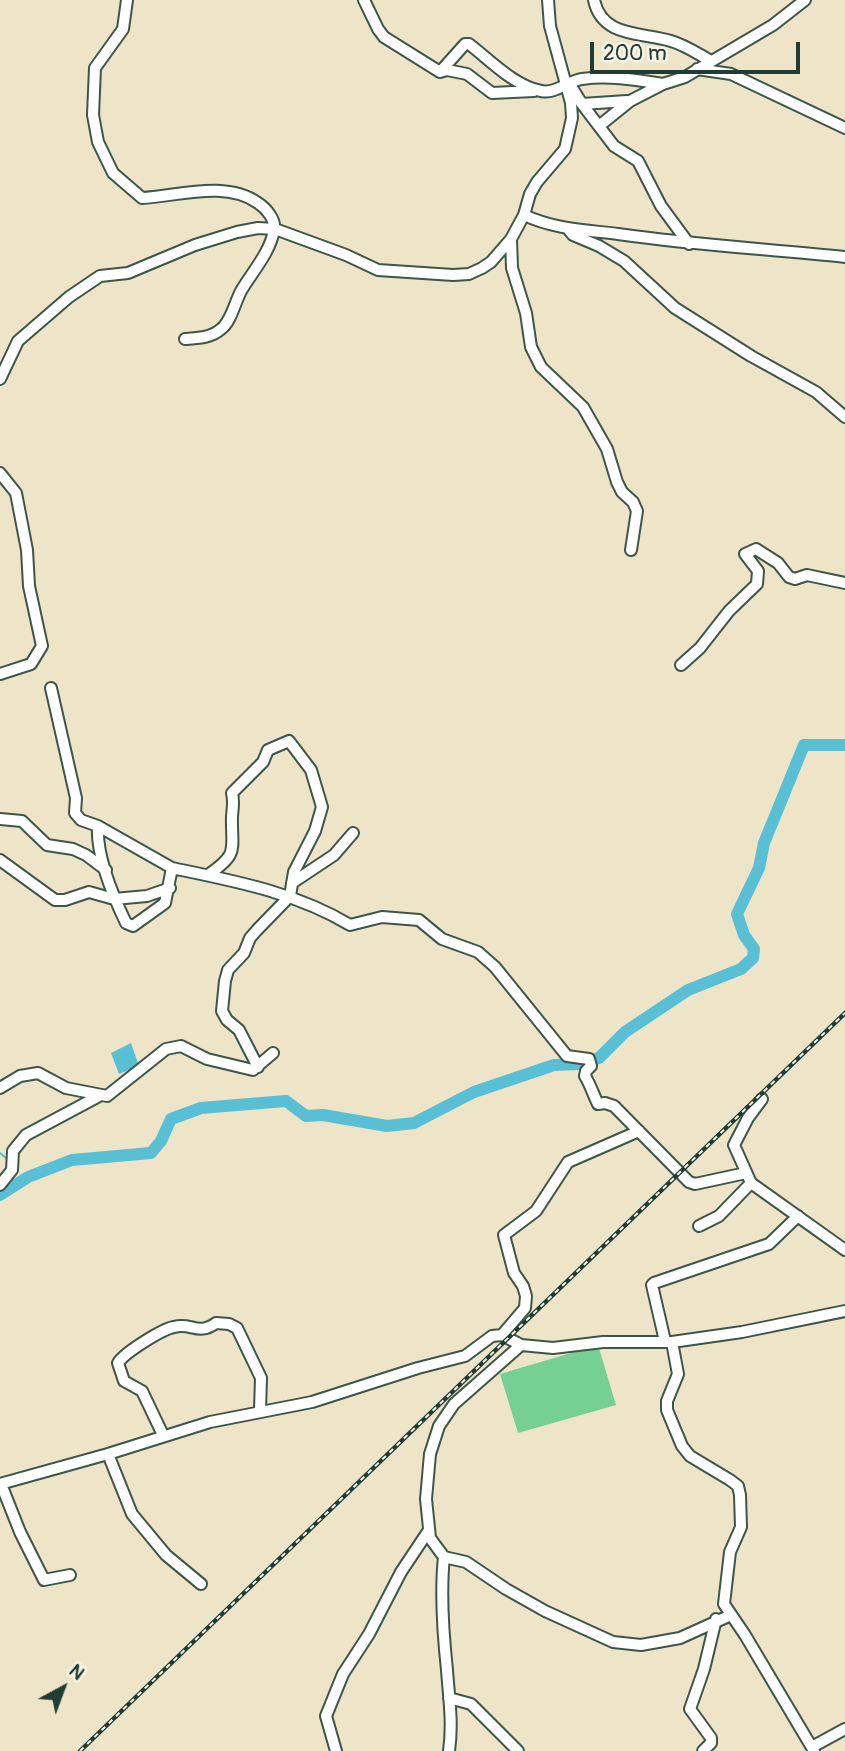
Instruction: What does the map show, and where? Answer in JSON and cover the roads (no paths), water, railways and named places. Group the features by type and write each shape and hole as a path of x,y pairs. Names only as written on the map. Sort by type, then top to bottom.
{"street":[{"path":"127,0 123,29 95,68 93,115 97,142 113,173 142,198 194,191 242,196 259,203 273,220 275,229 261,261 223,328 206,337 185,340"},
{"path":"364,0 384,37 440,72 447,70 467,74 492,93 537,90"},
{"path":"0,379 18,341 69,297 100,276 128,273 195,245 237,232 258,228 275,229 379,270 469,274 491,262 511,239 524,215 530,194 557,160 569,137 572,110 550,26 548,0"},
{"path":"594,0 597,12 604,22 616,29 674,42 711,61"},
{"path":"440,72 462,46 469,44 511,77 546,92 566,83 599,78 673,83 773,25 805,0"},
{"path":"697,69 731,74 845,128"},
{"path":"566,83 614,146 638,161 662,206 689,244"},
{"path":"599,125 630,101 663,84"},
{"path":"582,104 630,101"},
{"path":"524,215 545,225 568,229 689,244 845,257"},
{"path":"568,229 573,235 624,261 675,308 751,356 816,391 845,416"},
{"path":"511,239 512,268 526,313 531,347 541,367 583,407 607,449 617,482 637,511 631,550"},
{"path":"0,473 16,493 27,550 29,586 42,646 31,664 0,674"},
{"path":"681,665 700,648 729,611 757,584 758,571 745,554 756,549 778,563 789,577 795,579 807,575 845,583"},
{"path":"51,688 76,798 75,813 81,820 98,826 172,868 290,896 327,911 350,925 382,917 419,920 442,939 478,952 495,967 567,1056 590,1062 585,1076 592,1085 592,1092 598,1104 605,1102 614,1106 689,1182 695,1184 748,1178"},
{"path":"208,876 229,858 233,850 232,793 262,762 268,750 289,741 311,770 322,807 315,831 294,872 290,896 250,938 244,953 229,970 225,981 224,1016 239,1030 258,1067"},
{"path":"0,819 22,821 47,845 73,849 106,870"},
{"path":"98,826 97,838 114,899 126,923 133,926 165,902 172,868"},
{"path":"292,883 334,855 354,832"},
{"path":"0,860 55,900 65,900 89,892 114,899 147,895 170,888"},
{"path":"0,1088 20,1076 38,1073 66,1088 107,1096 166,1049 174,1046 181,1046 207,1059 253,1070 273,1053"},
{"path":"0,1185 12,1170 13,1151 26,1135 99,1096"},
{"path":"762,1099 734,1145 748,1178 845,1250"},
{"path":"502,1335 525,1308 526,1296 514,1273 504,1235 536,1211 568,1162 639,1131"},
{"path":"0,1151 13,1151"},
{"path":"699,1226 715,1220 748,1178"},
{"path":"703,1751 711,1743 711,1738 690,1709 716,1621 724,1604 730,1552 741,1527 740,1495 737,1486 730,1480 690,1456 682,1446 667,1410 667,1401 678,1374 652,1285 769,1244 798,1216"},
{"path":"70,1575 44,1580 20,1532 1,1484 260,1410 312,1402 465,1356 492,1336 502,1335 521,1345 553,1348 603,1342 668,1342 742,1332 845,1311"},
{"path":"163,1436 142,1391 124,1381 118,1363 129,1350 172,1327 199,1330 209,1328 216,1322 236,1328 261,1378 260,1410"},
{"path":"449,1751 452,1729 442,1599 444,1557 430,1538 426,1499 430,1454 439,1426 454,1404 521,1345"},
{"path":"108,1454 132,1514 166,1555 201,1584"},
{"path":"336,1751 326,1716 343,1674 369,1634 401,1572 429,1530"},
{"path":"444,1557 466,1562 545,1611 613,1642 641,1645 680,1638 731,1615"},
{"path":"724,1604 813,1749 845,1729"},
{"path":"449,1698 471,1704 518,1751"}],"water":[{"path":"131,1043 139,1066 119,1074 111,1053"}],"waterway":[{"path":"0,1195 28,1177 72,1160 151,1153 161,1141 171,1119 201,1108 286,1101 306,1116 323,1115 387,1126 414,1123 474,1092 554,1065 578,1064 599,1058 625,1032 688,990 741,969 753,958 754,949 744,935 737,914 759,868 764,843 804,745 845,745"},
{"path":"0,1153 7,1159"}],"railway":[{"path":"80,1751 845,1013"}]}
